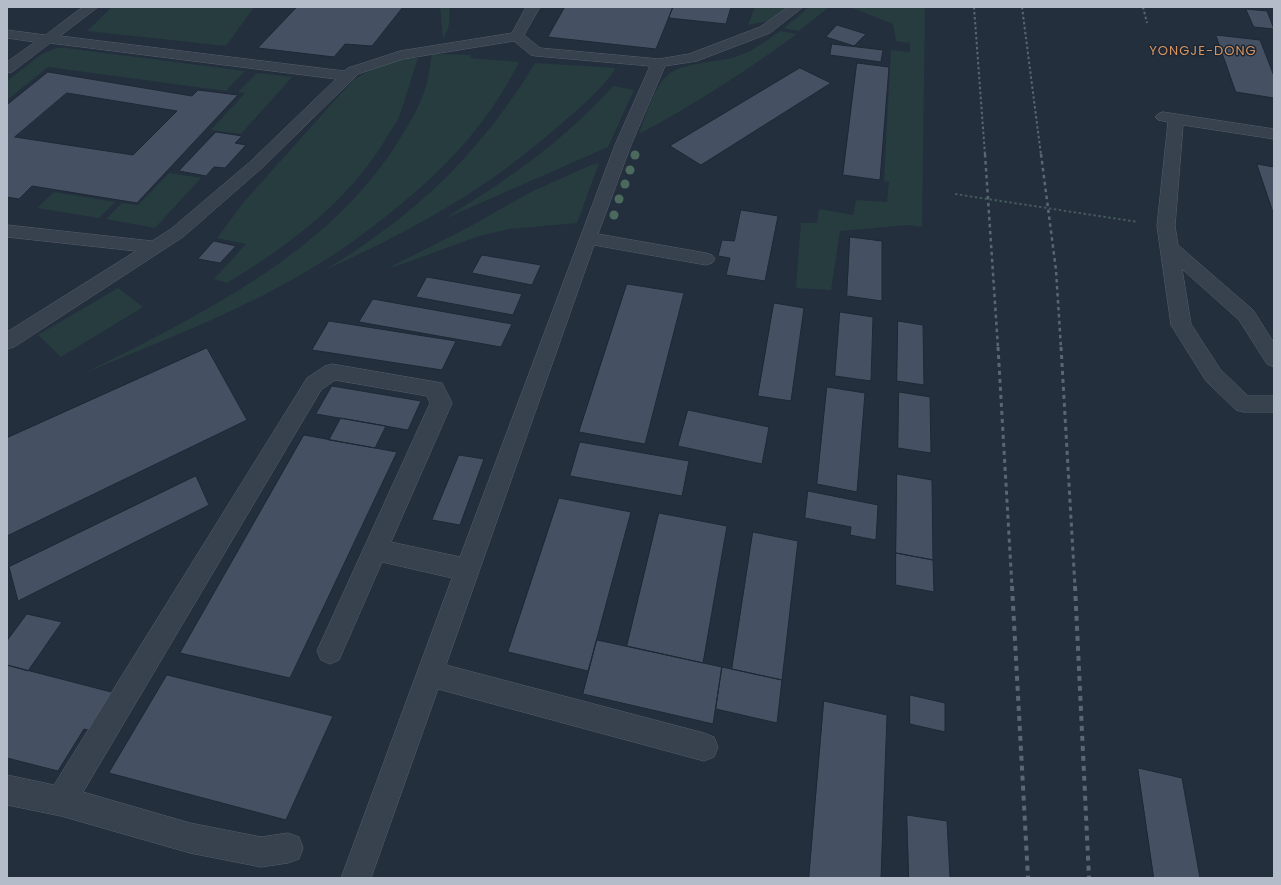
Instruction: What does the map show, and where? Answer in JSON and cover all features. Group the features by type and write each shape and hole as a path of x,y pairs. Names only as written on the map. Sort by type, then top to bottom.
{"lane":[{"path":"7,69 91,7"},
{"path":"517,36 533,7"},
{"path":"7,342 177,232 257,164 353,71 400,55 517,36 536,52 659,63 692,58 765,30 796,7"},
{"path":"7,34 347,76"},
{"path":"356,878 588,238 623,145 659,63"},
{"path":"1274,134 1170,118 1166,226 1171,249 1181,325 1213,375 1243,404 1274,404"},
{"path":"7,232 156,247"},
{"path":"588,238 706,259"},
{"path":"1171,249 1246,315 1274,359"},
{"path":"61,801 314,384 332,372 435,389 441,403 330,651"},
{"path":"375,550 467,570"},
{"path":"430,674 704,747"},
{"path":"7,790 61,801 190,838 261,852 288,848"}],"path":[{"path":"955,194 1166,226"}],"green space":[{"path":"112,7 254,7 226,46 87,31"},
{"path":"440,7 449,7 450,11 449,24 443,39"},
{"path":"755,7 790,7 772,20 748,25"},
{"path":"809,7 829,7 799,31 784,28"},
{"path":"850,7 925,7 922,227 908,225 840,231 831,290 796,288 801,223 817,223 819,209 853,215 856,200 887,202 889,182 884,181 891,50 910,52 910,43 896,41 893,24"},
{"path":"780,31 797,34 720,87 639,134 647,110 659,85 669,74 682,67 739,56 757,47"},
{"path":"57,48 245,71 226,91 48,67 7,100 7,81 42,54"},
{"path":"432,54 472,55 470,58 519,62 508,83 482,122 452,157 418,190 350,244 290,281 203,324 85,373 216,304 258,278 299,249 336,216 370,180 411,121 424,93"},
{"path":"407,58 418,58 398,119 369,164 352,185 314,222 250,269 227,283 214,279 246,244 217,238 243,203 353,80 379,67"},
{"path":"535,63 616,68 597,92 559,126 506,169 448,207 408,229 325,270 383,231 405,214 448,176 486,133 520,87"},
{"path":"257,73 292,77 241,134 211,130 245,93 238,92"},
{"path":"613,86 634,90 608,147 444,219 490,190 533,159 574,125"},
{"path":"599,163 577,223 509,229 479,236 397,266 390,267 469,227 531,192 591,165"},
{"path":"169,173 201,178 155,228 106,219 122,203 138,205"},
{"path":"54,192 115,202 99,218 37,208"},
{"path":"118,288 143,307 61,357 38,335"}],"building":[{"path":"297,7 403,7 372,46 345,44 334,57 258,48"},
{"path":"565,7 673,7 656,49 548,37"},
{"path":"673,7 731,7 726,24 669,18"},
{"path":"1246,9 1267,11 1274,29 1254,27"},
{"path":"837,25 866,34 854,46 826,37"},
{"path":"1216,35 1260,40 1274,76 1274,98 1236,92"},
{"path":"832,44 883,50 881,62 830,55"},
{"path":"857,63 889,67 880,180 843,175"},
{"path":"800,68 831,83 701,165 670,146"},
{"path":"48,72 192,96 198,90 238,95 137,203 32,186 19,199 7,197 7,105","holes":["67,93 177,111 133,155 15,137"]},
{"path":"216,132 242,136 235,143 246,145 225,168 214,167 206,176 179,171"},
{"path":"1257,164 1274,167 1274,215"},
{"path":"741,210 778,216 765,281 726,275 730,258 718,256 722,240 734,241"},
{"path":"850,237 882,241 882,301 847,296"},
{"path":"214,241 236,246 220,263 198,259"},
{"path":"482,255 541,265 532,285 472,273"},
{"path":"427,277 522,294 513,315 416,297"},
{"path":"627,284 684,293 645,444 579,432"},
{"path":"373,299 512,324 501,347 359,322"},
{"path":"774,303 804,308 791,401 758,396"},
{"path":"840,312 873,317 871,381 835,376"},
{"path":"329,321 456,341 442,370 312,350"},
{"path":"898,321 923,325 924,385 897,381"},
{"path":"207,348 247,420 7,536 7,438"},
{"path":"332,386 421,401 408,430 316,414"},
{"path":"827,387 865,393 857,492 817,484"},
{"path":"899,392 930,397 931,453 898,448"},
{"path":"688,410 769,427 762,464 678,446"},
{"path":"341,418 386,426 375,448 329,440"},
{"path":"304,435 397,452 290,678 180,653"},
{"path":"580,442 689,461 682,496 570,476"},
{"path":"459,455 484,459 460,525 432,520"},
{"path":"897,474 932,480 933,560 896,553"},
{"path":"196,476 209,505 18,601 9,567"},
{"path":"808,491 878,505 876,540 850,535 851,527 805,518"},
{"path":"559,498 631,512 588,671 508,652"},
{"path":"659,513 727,526 703,663 627,646"},
{"path":"753,532 798,541 782,680 732,669"},
{"path":"896,553 933,560 934,592 896,585"},
{"path":"27,614 62,622 28,671 7,665 7,641"},
{"path":"597,640 722,667 713,724 583,694"},
{"path":"7,665 119,694 96,732 84,729 58,771 7,758"},
{"path":"722,667 782,680 777,723 716,709"},
{"path":"167,675 333,716 286,820 109,773"},
{"path":"910,695 945,703 945,732 910,724"},
{"path":"824,701 887,715 881,878 809,878"},
{"path":"1138,768 1182,778 1200,878 1154,878"},
{"path":"907,815 947,821 950,878 909,878"}],"railway":[{"path":"974,7 985,155"},
{"path":"1022,7 1041,155"},
{"path":"1143,7 1147,23"},
{"path":"985,154 998,348"},
{"path":"1041,154 1056,270 1061,348"},
{"path":"998,347 1012,587"},
{"path":"1061,347 1075,587"},
{"path":"1012,586 1028,878"},
{"path":"1075,586 1089,878"}],"district":[{"name":"YONGJE-DONG","path":"1203,52"}]}
